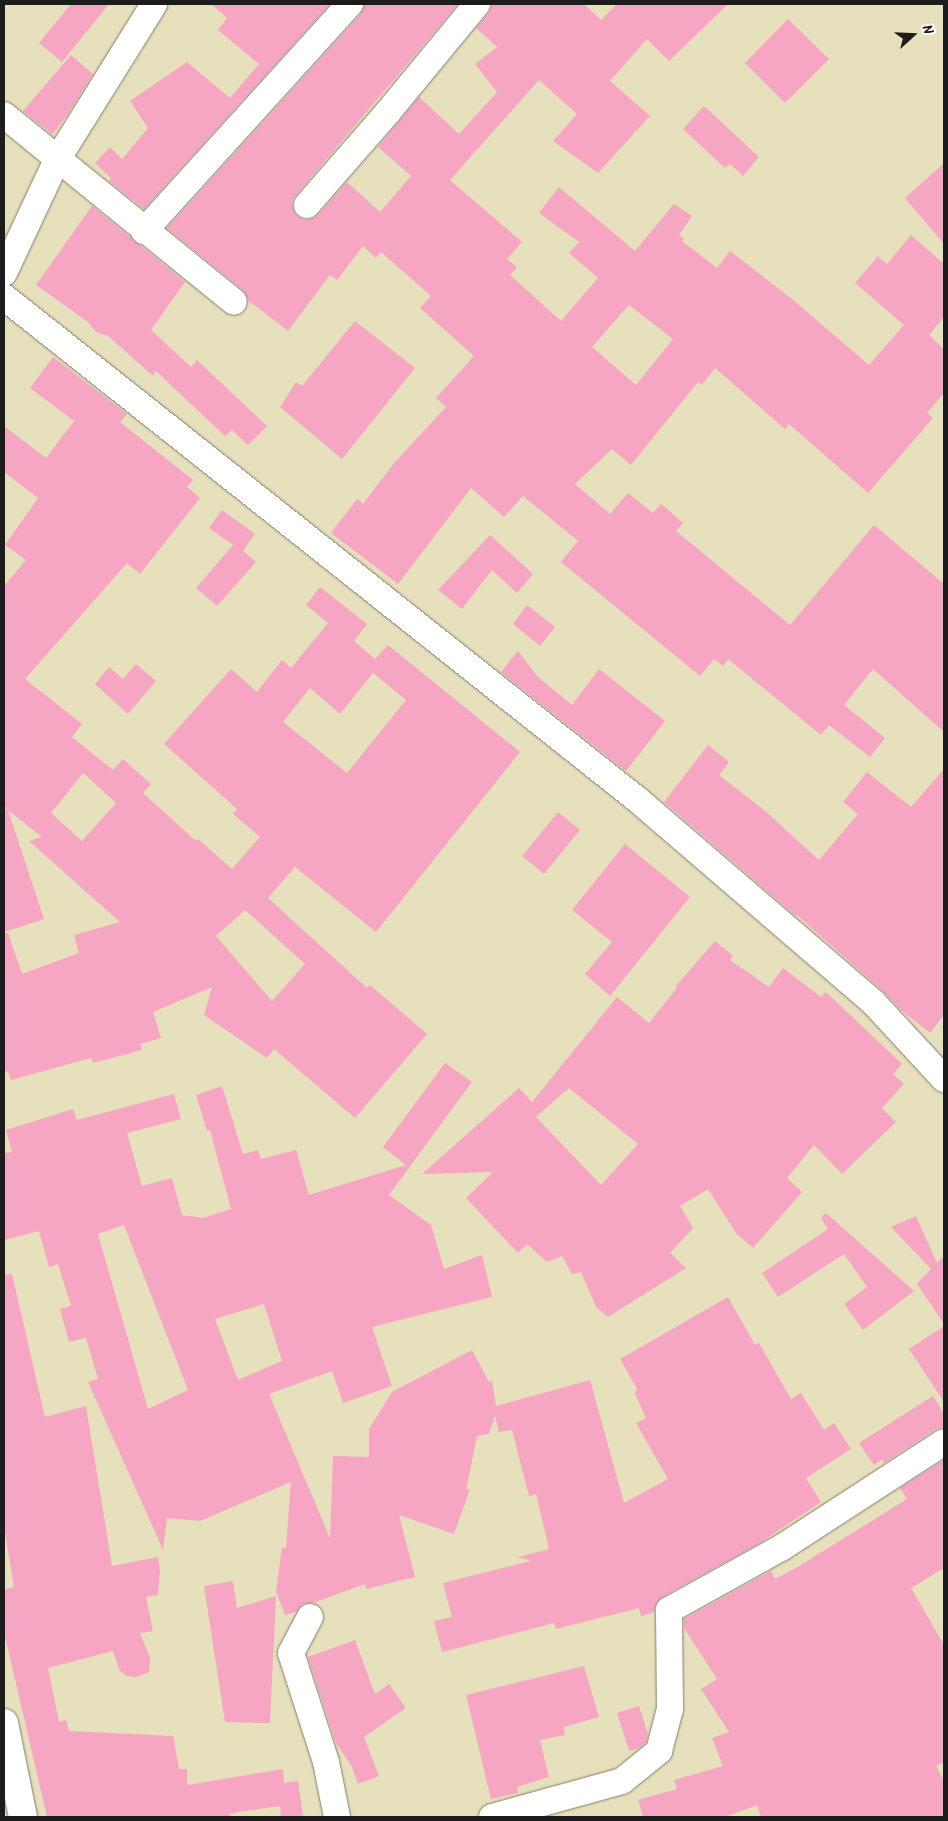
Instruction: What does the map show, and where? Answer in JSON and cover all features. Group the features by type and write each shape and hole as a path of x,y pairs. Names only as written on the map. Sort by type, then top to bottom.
{"street":[{"path":"4,273 58,160 154,4"},
{"path":"144,231 350,4"},
{"path":"307,204 388,112 477,4"},
{"path":"4,115 144,231 234,302"},
{"path":"4,297 638,800 873,1002 944,1079"},
{"path":"492,1817 622,1781 659,1751 670,1709 669,1610 782,1548 944,1442"},
{"path":"310,1617 291,1653 326,1762 337,1817"},
{"path":"4,1723 22,1817"}],"building":[{"path":"71,4 109,4 62,62 39,43"},
{"path":"211,4 330,4 144,209 109,181 111,178 95,163 110,147 122,159 148,128 130,101 187,62 230,98 259,64 218,30 227,18"},
{"path":"365,4 458,4 296,195 292,202 293,209 297,216 304,220 318,215 347,182 380,212 411,176 378,147 419,97 459,134 497,92 475,64 497,47 476,28 489,13 492,4 584,4 601,20 617,4 728,4 669,61 647,39 610,81 650,116 598,173 553,141 577,114 539,80 450,180 522,242 507,259 517,267 510,275 561,321 598,278 569,253 579,242 539,213 559,187 635,251 674,204 692,216 679,235 684,239 682,241 717,268 730,251 792,299 869,365 904,325 855,283 878,256 887,264 911,235 944,264 944,317 929,335 944,349 944,393 927,413 933,418 868,493 789,424 785,429 715,368 702,385 698,382 631,465 612,449 575,484 610,514 628,493 653,513 661,504 683,523 676,531 790,625 874,525 944,584 944,732 873,669 844,705 885,738 870,757 829,725 821,735 728,659 723,666 714,659 700,676 561,562 578,541 523,496 504,517 471,488 398,584 331,533 357,499 363,504 395,462 446,407 436,398 474,356 420,308 431,296 381,252 376,258 363,246 337,280 330,275 288,331 249,301 243,290 167,228 361,14","holes":["629,305 673,339 636,385 592,347"]},
{"path":"788,19 829,59 785,103 745,63"},
{"path":"71,55 93,74 66,117 52,134 23,111"},
{"path":"704,106 759,157 743,176 730,164 725,168 683,129"},
{"path":"944,163 944,244 905,198"},
{"path":"92,206 185,282 151,330 191,367 197,360 267,426 248,445 232,430 225,436 156,371 153,376 108,336 96,332 88,322 36,285"},
{"path":"355,321 415,368 342,459 280,407 296,382 302,386"},
{"path":"53,357 127,414 120,422 193,480 187,487 200,498 140,574 127,563 25,679 82,724 72,737 113,770 123,759 151,784 143,793 196,841 198,839 232,869 260,837 233,814 237,809 164,744 231,669 257,692 282,660 291,668 328,623 306,605 320,587 367,624 354,641 375,659 388,645 520,752 376,932 295,867 268,898 367,988 370,985 427,1034 355,1118 274,1049 267,1058 204,1015 212,987 153,1012 161,1038 140,1044 142,1050 93,1063 91,1058 11,1080 8,1071 4,1072 4,933 8,933 22,974 79,953 74,935 120,922 29,841 42,837 8,810 44,919 4,932 4,810 7,809 4,806 4,586 26,560 5,545 38,498 4,472 4,426 46,458 74,421 30,388","holes":["373,673 406,700 347,773 283,722 310,688 340,714","83,773 116,803 82,841 51,813","245,910 305,964 272,1001 216,936"]},
{"path":"222,510 255,534 243,551 256,562 217,606 196,588 233,545 209,528"},
{"path":"490,535 533,574 517,593 492,570 462,609 438,590"},
{"path":"527,605 555,627 540,646 513,624"},
{"path":"518,651 538,677 572,705 599,669 665,721 626,771 501,672"},
{"path":"136,664 156,681 128,714 95,684 109,667 123,679"},
{"path":"708,745 729,762 719,775 764,810 819,860 858,814 843,802 867,772 911,807 944,769 944,1015 930,1033 901,1010 883,991 797,915 664,802"},
{"path":"558,812 580,830 544,874 522,856"},
{"path":"625,844 690,897 610,996 585,974 612,942 572,910"},
{"path":"715,941 733,956 730,960 769,987 783,968 821,997 826,992 902,1064 893,1074 904,1084 882,1108 896,1122 842,1174 814,1145 787,1178 802,1192 753,1248 736,1233 708,1189 680,1206 693,1228 670,1253 686,1268 608,1317 596,1307 581,1272 572,1274 562,1256 547,1262 527,1244 518,1253 466,1198 493,1172 422,1174 519,1088 532,1102 617,997 649,1023 677,988 676,986","holes":["569,1088 638,1144 601,1185 536,1117"]},
{"path":"445,1063 472,1082 389,1195 431,1225 444,1269 482,1255 492,1297 372,1327 392,1386 343,1403 332,1371 269,1394 330,1538 333,1456 369,1457 369,1429 392,1392 472,1350 489,1382 492,1381 496,1406 590,1380 624,1503 668,1479 636,1423 646,1418 635,1394 637,1389 620,1359 728,1297 755,1345 759,1343 791,1399 801,1393 824,1430 834,1423 851,1449 806,1478 821,1502 758,1544 662,1597 656,1603 654,1612 641,1616 639,1608 556,1629 554,1623 442,1652 434,1621 452,1617 443,1583 531,1561 518,1557 549,1549 536,1494 529,1496 512,1430 499,1432 495,1416 489,1434 477,1436 466,1490 470,1489 454,1534 399,1515 415,1577 366,1589 365,1584 313,1603 302,1604 296,1612 285,1615 276,1591 282,1547 286,1548 291,1482 200,1521 167,1518 163,1550 88,1382 98,1379 86,1338 69,1342 60,1309 71,1306 58,1264 49,1267 39,1231 4,1240 4,1153 12,1152 6,1130 73,1109 77,1120 174,1094 181,1119 127,1133 142,1186 172,1178 182,1215 203,1218 231,1209 210,1130 207,1131 196,1095 222,1086 243,1154 258,1150 261,1159 296,1150 309,1195 406,1165 383,1147","holes":["124,1225 188,1390 148,1409 98,1234","264,1304 282,1361 238,1380 215,1319"]},
{"path":"826,1213 914,1291 863,1330 844,1304 867,1287 844,1254 778,1297 762,1273 828,1229 821,1218"},
{"path":"916,1216 937,1263 944,1256 944,1324 917,1284 931,1269 891,1227"},
{"path":"12,1274 45,1417 86,1406 112,1566 158,1557 160,1570 158,1595 146,1597 153,1631 140,1633 150,1658 149,1672 136,1677 127,1676 120,1671 113,1651 48,1668 59,1722 66,1720 69,1731 173,1736 179,1769 187,1769 187,1785 283,1769 284,1783 298,1781 303,1817 281,1817 280,1806 238,1812 230,1814 231,1817 47,1817 4,1632 4,1590 14,1587 4,1526 4,1275"},
{"path":"944,1326 944,1402 909,1349"},
{"path":"933,1396 944,1414 944,1427 936,1429 884,1463 882,1459 874,1465 859,1443"},
{"path":"944,1460 944,1568 911,1588 944,1645 944,1762 936,1766 944,1781 944,1817 761,1817 757,1805 725,1817 643,1817 638,1800 677,1789 674,1780 723,1766 712,1738 729,1732 701,1689 717,1679 684,1628 684,1619 771,1571 775,1579 796,1568 907,1499 900,1488"},
{"path":"233,1581 237,1608 276,1596 270,1723 225,1722 204,1586"},
{"path":"355,1640 375,1694 389,1684 406,1708 364,1737 379,1776 358,1784 351,1765 336,1743 308,1657"},
{"path":"584,1666 599,1717 564,1727 565,1735 540,1740 549,1777 517,1787 518,1793 491,1799 466,1695"},
{"path":"639,1706 648,1734 646,1742 639,1748 629,1751 617,1713"}]}
